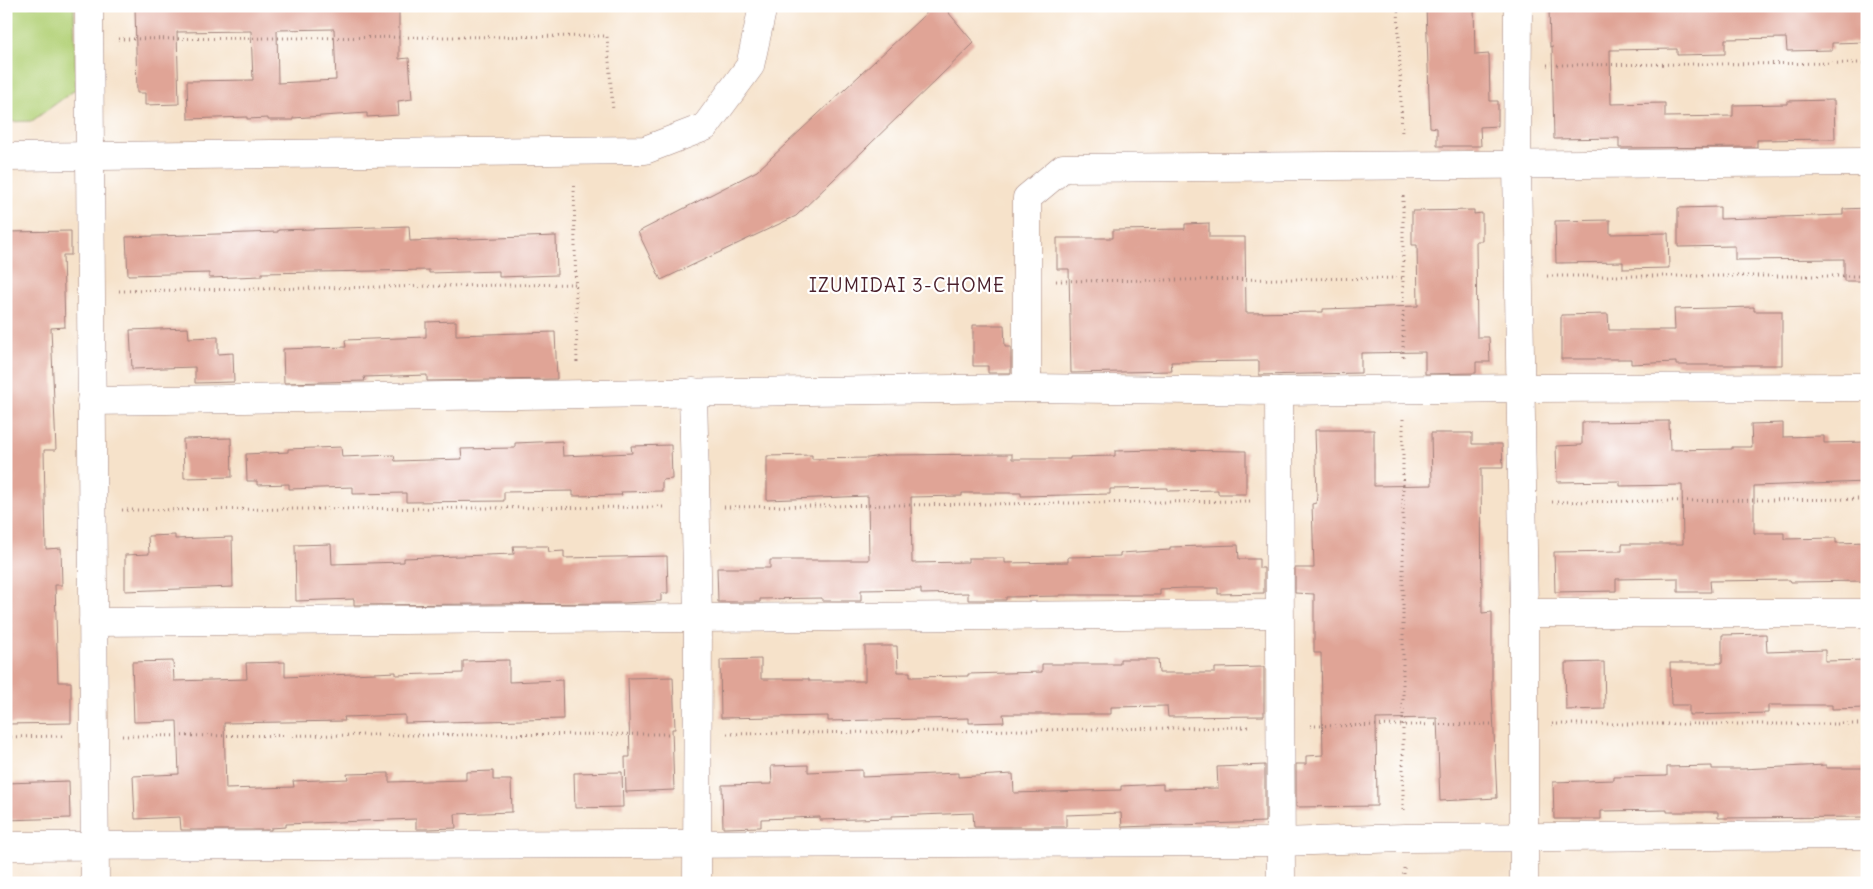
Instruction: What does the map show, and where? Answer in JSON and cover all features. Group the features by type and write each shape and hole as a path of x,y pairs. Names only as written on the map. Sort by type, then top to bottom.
{"street":[{"path":"89,6 95,883"},
{"path":"6,157 645,150 705,127 750,66 763,6"},
{"path":"1518,6 1517,164 1524,613 1524,883"},
{"path":"1028,388 1027,198 1064,168 1867,162"},
{"path":"91,401 1028,388 1279,391 1867,387"},
{"path":"1279,391 1281,883"},
{"path":"693,392 698,618 697,883"},
{"path":"1524,613 1867,613"},
{"path":"93,622 1279,614"},
{"path":"6,846 1280,842 1404,838 1867,835"}],"path":[{"path":"1398,6 1402,165 1404,390 1402,725 1404,883"},
{"path":"90,40 607,36 612,111"},
{"path":"1518,65 1867,64"},
{"path":"574,186 578,394"},
{"path":"1519,276 1867,276"},
{"path":"1027,281 1403,278"},
{"path":"90,292 576,284"},
{"path":"1522,502 1867,499"},
{"path":"6,737 697,734 1523,724 1867,724"}],"green space":[{"path":"6,6 74,6 76,89 32,121 6,122"}],"building":[{"path":"135,6 399,6 399,59 409,58 412,99 398,101 399,115 367,117 367,113 293,118 293,120 247,119 247,117 188,119 187,81 253,80 251,31 177,32 179,104 145,105 145,93 137,93","holes":["334,29 336,80 278,83 277,30"]},
{"path":"934,6 943,6 974,43 796,216 661,280 638,232 757,171"},
{"path":"1426,6 1474,6 1475,55 1489,54 1490,101 1498,101 1498,126 1480,127 1481,146 1437,146 1437,128 1430,127"},
{"path":"1549,6 1677,8 1677,6 1867,6 1867,42 1832,43 1832,50 1787,51 1786,38 1725,39 1725,54 1677,55 1677,49 1610,50 1611,104 1665,103 1665,117 1733,116 1733,105 1787,104 1787,101 1834,100 1835,139 1757,140 1757,147 1619,148 1619,138 1554,139"},
{"path":"1720,207 1720,219 1843,215 1843,209 1867,208 1867,281 1844,281 1844,259 1735,260 1735,246 1678,247 1678,208"},
{"path":"1474,210 1474,214 1482,213 1482,241 1476,241 1477,337 1489,337 1490,362 1476,362 1476,373 1425,374 1425,352 1361,353 1361,373 1259,375 1259,361 1171,362 1172,371 1071,373 1069,269 1057,269 1057,238 1113,238 1113,230 1185,229 1185,224 1209,223 1209,237 1245,237 1246,313 1323,312 1323,309 1418,306 1417,245 1412,245 1412,211"},
{"path":"1610,220 1610,234 1668,233 1669,268 1623,269 1623,262 1556,263 1555,221"},
{"path":"409,226 410,241 556,236 557,275 499,277 499,271 429,273 429,270 262,273 262,276 209,278 209,273 128,275 126,237"},
{"path":"71,231 71,255 63,255 65,327 51,328 56,450 44,450 46,549 61,548 62,585 55,585 58,682 71,682 71,723 6,724 6,489 8,489 6,232"},
{"path":"1754,307 1754,311 1782,311 1782,365 1676,365 1676,362 1631,364 1631,359 1561,359 1561,315 1608,314 1609,330 1675,330 1674,309"},
{"path":"456,321 456,335 555,332 557,379 427,381 427,375 364,377 365,381 284,383 283,349 346,347 345,340 426,337 426,322"},
{"path":"973,325 1004,325 1005,347 1011,347 1011,373 988,373 988,366 973,366"},
{"path":"188,328 189,338 218,337 218,354 233,353 234,382 195,383 195,367 132,369 130,330"},
{"path":"1669,421 1670,450 1752,447 1751,424 1783,423 1783,437 1824,436 1824,443 1867,442 1867,482 1754,486 1754,533 1784,533 1784,539 1836,538 1836,543 1867,542 1867,581 1710,581 1711,592 1678,592 1678,578 1616,579 1616,591 1555,592 1554,552 1622,551 1622,544 1683,544 1682,485 1620,486 1620,481 1557,482 1556,446 1582,445 1582,422"},
{"path":"1315,430 1374,430 1374,486 1432,485 1431,433 1472,433 1472,444 1502,444 1503,468 1481,468 1482,613 1492,612 1492,690 1497,798 1440,801 1437,718 1376,719 1377,806 1296,807 1296,764 1306,764 1306,756 1323,755 1321,653 1314,653 1314,594 1295,593 1295,568 1314,568 1312,504 1316,503 1317,496"},
{"path":"231,438 232,477 184,478 183,439"},
{"path":"562,441 563,456 632,453 631,446 671,445 672,479 662,480 662,491 621,492 622,495 573,496 573,491 504,492 504,501 406,502 406,493 353,494 353,487 289,489 289,484 257,485 257,481 247,481 246,454 288,452 288,449 341,447 342,457 394,455 395,461 462,459 461,449 515,448 515,443"},
{"path":"1115,451 1246,451 1246,494 1218,494 1218,490 1168,491 1168,488 1110,489 1110,494 1021,496 1021,493 962,493 962,496 911,497 912,563 968,562 968,558 1005,558 1005,563 1068,562 1068,557 1120,556 1120,553 1170,550 1170,547 1238,545 1239,559 1259,559 1259,568 1264,568 1264,593 1218,594 1218,588 1189,588 1160,589 1160,595 1060,595 1006,597 1006,600 968,600 968,593 921,594 921,589 861,590 861,601 822,601 822,598 760,599 760,602 718,602 717,568 770,568 770,560 869,560 868,496 767,500 767,456 812,455 812,459 868,458 887,455 1012,454 1012,459 1070,459 1070,457 1115,456"},
{"path":"175,535 175,539 232,537 233,587 125,591 125,555 149,554 148,536"},
{"path":"331,544 332,564 404,562 404,558 514,554 513,546 548,546 549,552 564,551 564,558 667,556 668,593 661,593 661,601 625,603 354,605 354,599 296,601 295,545"},
{"path":"1766,634 1767,652 1825,650 1825,661 1867,660 1867,708 1832,709 1832,705 1768,705 1768,713 1689,715 1689,705 1671,705 1670,663 1722,663 1722,635"},
{"path":"865,646 897,646 898,672 910,672 910,677 1042,672 1042,664 1120,664 1120,659 1158,659 1159,673 1215,673 1215,668 1264,667 1264,716 1168,717 1167,706 1111,707 1111,714 1003,714 1004,722 969,723 969,718 828,721 828,716 721,718 720,660 761,659 761,679 865,681"},
{"path":"509,660 509,682 562,680 563,719 405,723 405,715 344,717 345,721 224,723 226,789 294,787 293,781 348,779 347,774 389,773 389,782 466,780 466,772 493,771 493,780 511,780 512,812 455,814 456,828 428,829 416,829 416,819 286,824 286,827 271,828 271,830 181,830 180,817 135,819 133,776 179,774 177,721 134,722 132,662 173,661 174,681 247,679 246,663 285,662 285,677 396,672 396,675 463,673 463,661"},
{"path":"1604,662 1605,709 1566,710 1565,663"},
{"path":"673,677 675,729 672,729 674,790 626,792 625,757 630,757 628,678"},
{"path":"808,765 808,772 862,770 862,777 958,773 958,777 1013,774 1014,793 1121,790 1121,786 1163,784 1163,789 1218,788 1217,767 1265,765 1265,822 1122,827 1121,813 1066,815 1066,827 974,827 973,813 892,816 892,818 820,820 820,817 761,819 761,827 723,828 722,785 772,784 771,766"},
{"path":"1826,765 1826,768 1867,768 1867,817 1718,818 1718,812 1667,812 1667,810 1601,811 1601,819 1554,819 1553,782 1614,780 1614,777 1667,776 1667,767 1712,766 1712,769 1742,769"},
{"path":"622,772 623,807 575,808 574,773"},
{"path":"69,781 70,818 6,820 6,783"}],"district":[{"name":"IZUMIDAI 3-CHOME","path":"907,285"}]}
